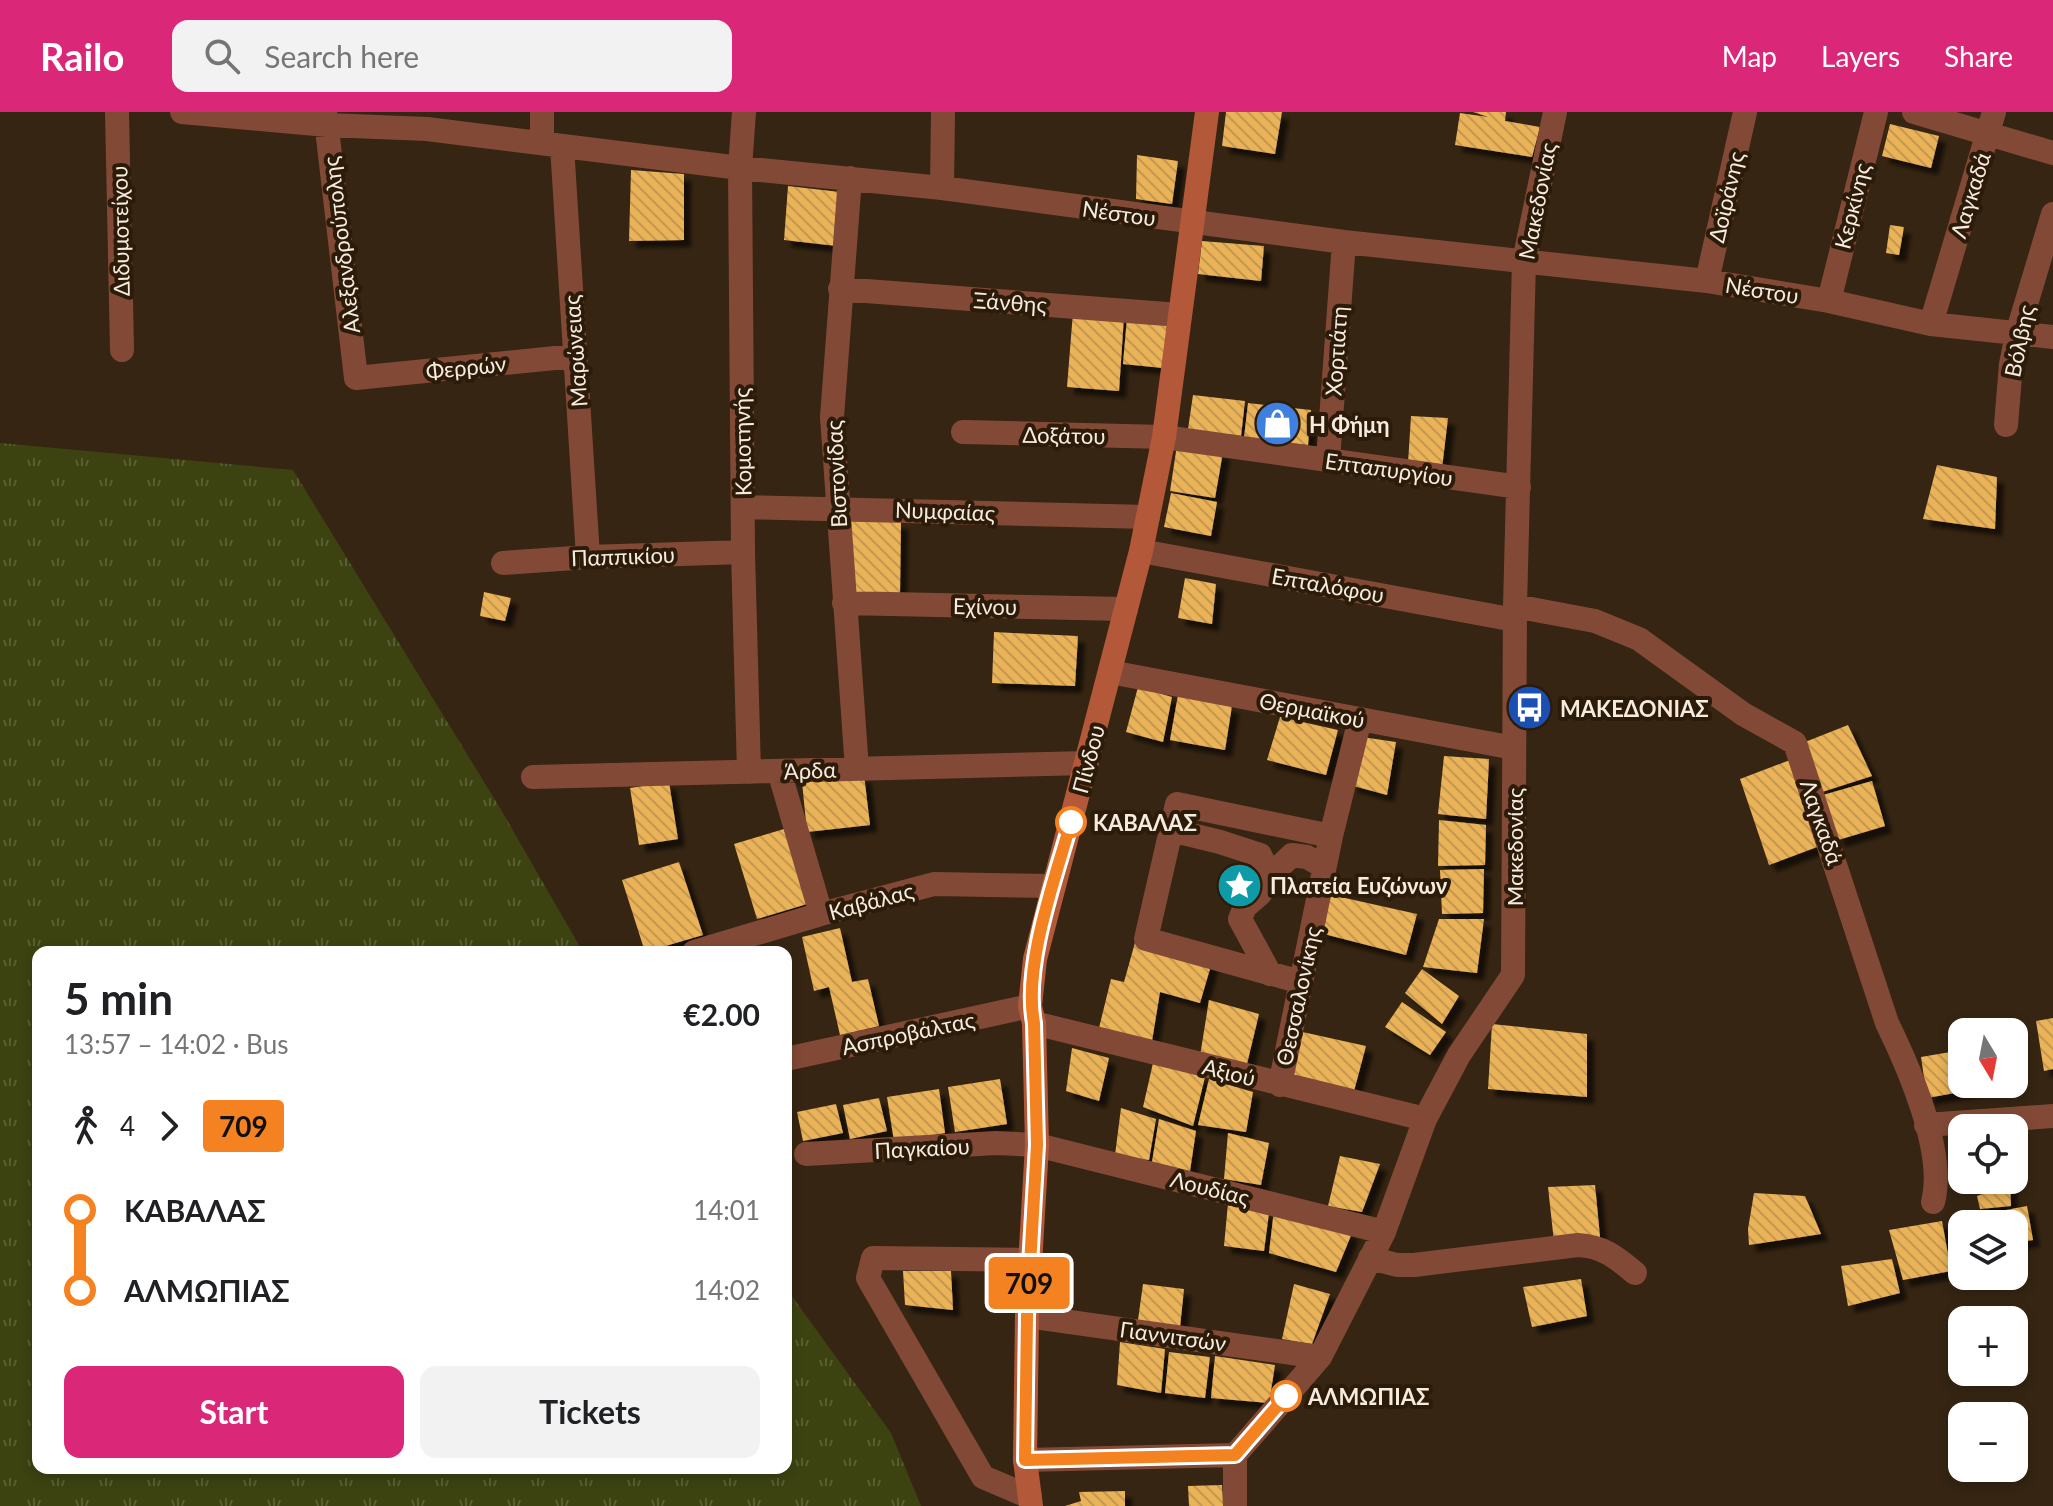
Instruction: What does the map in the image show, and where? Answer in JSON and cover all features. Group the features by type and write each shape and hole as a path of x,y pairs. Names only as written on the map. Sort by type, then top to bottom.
{"street":[{"name":"Διδυμοτείχου","path":"117,112 122,350"},
{"name":"Νέστου","path":"182,112 326,118 740,168 942,188 1344,242 1707,281 1829,301 1931,324 2053,337"},
{"name":"Μαρώνειας","path":"542,112 552,144 575,356 588,557"},
{"name":"Κομοτηνής","path":"744,112 740,168 743,552 749,772"},
{"path":"942,188 943,112"},
{"name":"Πίνδου","path":"1030,1501 1025,1460 1027,1316 1037,1145 1032,1015 1035,959 1148,517 1164,437 1207,112"},
{"name":"Μακεδονίας","path":"1235,1455 1320,1357 1384,1232 1425,1119 1459,1055 1513,975 1515,613 1524,261 1555,112"},
{"name":"Δοϊράνης","path":"1707,281 1745,112"},
{"name":"Κερκίνης","path":"1829,301 1876,112"},
{"path":"1914,112 1991,123 2053,153"},
{"name":"Αλεξανδρούπολης","path":"326,118 356,378"},
{"name":"Λαγκαδά","path":"1931,324 1991,123"},
{"name":"Βιστονίδας","path":"850,178 832,417 857,769"},
{"name":"Βόλβης","path":"2006,425 2017,334 2053,214"},
{"name":"Χορτιάτη","path":"1328,460 1344,242"},
{"name":"Ξάνθης","path":"840,289 1180,315"},
{"name":"Φερρών","path":"356,378 575,356"},
{"name":"Δοξάτου","path":"963,432 1164,437"},
{"name":"Επταπυργίου","path":"1164,437 1519,487"},
{"name":"Νυμφαίας","path":"743,507 1148,517"},
{"name":"Επταλόφου","path":"1141,551 1515,613"},
{"name":"Παππικίου","path":"503,563 743,552"},
{"name":"Εχίνου","path":"844,603 1126,609"},
{"name":"Λαγκαδά","path":"1515,613 1595,621 1639,639 1743,714 1795,743 1887,1023 1905,1059 1926,1125 1937,1168 1933,1202"},
{"name":"Θερμαϊκού","path":"1110,672 1514,748"},
{"name":"Θεσσαλονίκης","path":"1280,1085 1324,867 1360,719"},
{"name":"Άρδα","path":"533,777 1087,763"},
{"path":"779,771 821,914"},
{"path":"1301,982 1146,939 1177,804 1331,836"},
{"path":"1171,830 1260,855 1271,878"},
{"path":"1270,974 1240,919 1245,907 1260,894 1292,855 1307,857 1324,867"},
{"name":"Καβάλας","path":"714,946 934,884 1053,886"},
{"name":"Αξιού","path":"1032,1015 1280,1085 1425,1119"},
{"name":"Ασπροβάλτας","path":"792,1058 1032,1015"},
{"path":"1926,1125 2053,1116"},
{"name":"Παγκαίου","path":"806,1154 996,1143 1037,1145"},
{"name":"Λουδίας","path":"1037,1145 1384,1232"},
{"path":"1370,1258 1397,1265 1414,1265 1592,1246 1609,1252 1635,1273"},
{"path":"1030,1501 983,1477 868,1278 873,1258 1031,1260"},
{"name":"Γιαννιτσών","path":"1027,1316 1320,1357"},
{"path":"1025,1460 1235,1455 1235,1506"}],"green space":[{"path":"0,443 293,470 500,808 580,946 32,946 32,1474 792,1474 792,1296 891,1433 921,1506 0,1506"}],"building":[{"path":"1226,112 1282,112 1275,154 1222,146"},
{"path":"1473,112 1506,112 1505,121 1540,127 1532,157 1455,145 1460,113 1488,117"},
{"path":"1890,124 1939,136 1931,168 1882,156"},
{"path":"1137,155 1178,161 1172,204 1136,199"},
{"path":"631,170 684,174 684,240 629,241"},
{"path":"788,186 840,192 837,246 784,240"},
{"path":"1890,225 1904,227 1899,255 1886,253"},
{"path":"1202,241 1264,246 1261,281 1198,274"},
{"path":"1073,312 1124,316 1119,391 1067,387"},
{"path":"1127,318 1167,323 1163,368 1123,364"},
{"path":"1193,395 1245,401 1241,436 1188,429"},
{"name":"Η Φήμη","path":"1248,403 1311,410 1308,445 1244,438"},
{"path":"1411,416 1448,418 1442,468 1408,463"},
{"path":"1177,445 1223,452 1215,498 1170,491"},
{"path":"1937,465 1997,477 1995,529 1923,519"},
{"path":"1171,493 1217,502 1211,536 1164,527"},
{"path":"850,521 901,522 900,593 849,592"},
{"path":"1185,578 1216,584 1212,624 1178,618"},
{"path":"484,592 511,598 505,621 480,616"},
{"path":"994,632 1078,636 1075,686 992,683"},
{"path":"1138,687 1172,697 1163,742 1126,732"},
{"path":"1178,695 1232,706 1225,750 1170,740"},
{"path":"1280,717 1338,730 1326,775 1267,760"},
{"path":"1848,725 1872,776 1822,792 1805,742"},
{"path":"1362,737 1396,742 1387,795 1350,785"},
{"path":"1444,756 1489,759 1486,819 1438,814"},
{"path":"1790,760 1817,847 1769,865 1740,779"},
{"path":"864,775 870,825 807,832 802,782"},
{"path":"1872,781 1885,826 1838,840 1823,795"},
{"path":"669,782 678,839 639,845 630,788"},
{"path":"1439,820 1486,825 1485,865 1438,866"},
{"path":"784,829 807,904 757,919 734,844"},
{"path":"679,862 703,935 665,946 643,946 622,880"},
{"path":"1484,869 1483,913 1442,914 1440,870"},
{"path":"1327,894 1417,914 1406,955 1320,933"},
{"path":"1439,919 1484,919 1477,973 1423,967"},
{"path":"840,928 852,982 868,979 879,1026 840,1035 829,987 814,991 802,937"},
{"path":"1136,939 1212,962 1200,1003 1160,992 1152,1041 1099,1028 1111,979 1124,982"},
{"path":"1422,969 1459,996 1442,1024 1405,993"},
{"path":"1209,1000 1259,1014 1246,1068 1200,1056"},
{"path":"1402,1002 1446,1032 1430,1055 1385,1027"},
{"path":"2053,1018 2053,1069 2044,1071 2036,1021"},
{"path":"1492,1024 1587,1034 1587,1097 1488,1089"},
{"path":"1298,1031 1366,1046 1354,1091 1291,1076"},
{"path":"1072,1048 1109,1058 1099,1101 1066,1091"},
{"path":"1948,1052 1948,1094 1927,1098 1921,1057"},
{"path":"1153,1063 1205,1077 1193,1126 1143,1107"},
{"path":"1000,1079 1007,1124 955,1132 948,1087"},
{"path":"1209,1079 1253,1092 1246,1132 1198,1125"},
{"path":"939,1089 945,1133 894,1141 887,1097"},
{"path":"879,1098 887,1131 850,1139 843,1105"},
{"path":"836,1104 843,1133 803,1141 797,1112"},
{"path":"1121,1108 1156,1119 1149,1160 1115,1155"},
{"path":"1159,1119 1196,1131 1190,1171 1152,1162"},
{"path":"1228,1133 1269,1143 1261,1185 1224,1179"},
{"path":"1340,1156 1380,1164 1362,1212 1328,1206"},
{"path":"1595,1185 1600,1237 1554,1242 1548,1187"},
{"path":"1754,1193 1805,1196 1821,1234 1749,1245 1748,1229"},
{"path":"2011,1194 2011,1206 1980,1209 1977,1196"},
{"path":"1228,1203 1269,1213 1264,1251 1224,1246"},
{"path":"2027,1206 2028,1210 2006,1210"},
{"path":"1274,1210 1352,1233 1336,1272 1269,1253"},
{"path":"2028,1212 2033,1240 2028,1241"},
{"path":"1942,1221 1948,1272 1903,1280 1889,1230"},
{"path":"1892,1259 1900,1293 1848,1306 1841,1266"},
{"path":"903,1271 951,1271 953,1310 905,1305"},
{"path":"1581,1279 1587,1316 1532,1327 1523,1287"},
{"path":"1143,1284 1184,1289 1180,1327 1138,1320"},
{"path":"1294,1284 1330,1294 1312,1344 1282,1339"},
{"path":"1120,1342 1165,1349 1161,1393 1117,1385"},
{"path":"1169,1352 1210,1357 1205,1398 1165,1393"},
{"path":"1215,1356 1275,1365 1269,1403 1211,1398"},
{"path":"1222,1485 1223,1506 1189,1506 1188,1486"},
{"path":"1125,1491 1125,1506 1065,1506 1081,1501 1079,1492"}],"bus line":[{"name":"709","path":"1071,822 1035,959 1030,1006 1034,1023 1037,1145 1027,1316 1025,1460 1235,1455 1286,1396"}],"place":[{"name":"Η Φήμη","path":"1278,424"},
{"name":"ΜΑΚΕΔΟΝΙΑΣ","path":"1529,708"},
{"name":"ΚΑΒΑΛΑΣ","path":"1071,822"},
{"name":"Πλατεία Ευζώνων","path":"1239,885"},
{"name":"ΑΛΜΩΠΙΑΣ","path":"1286,1396"}]}
